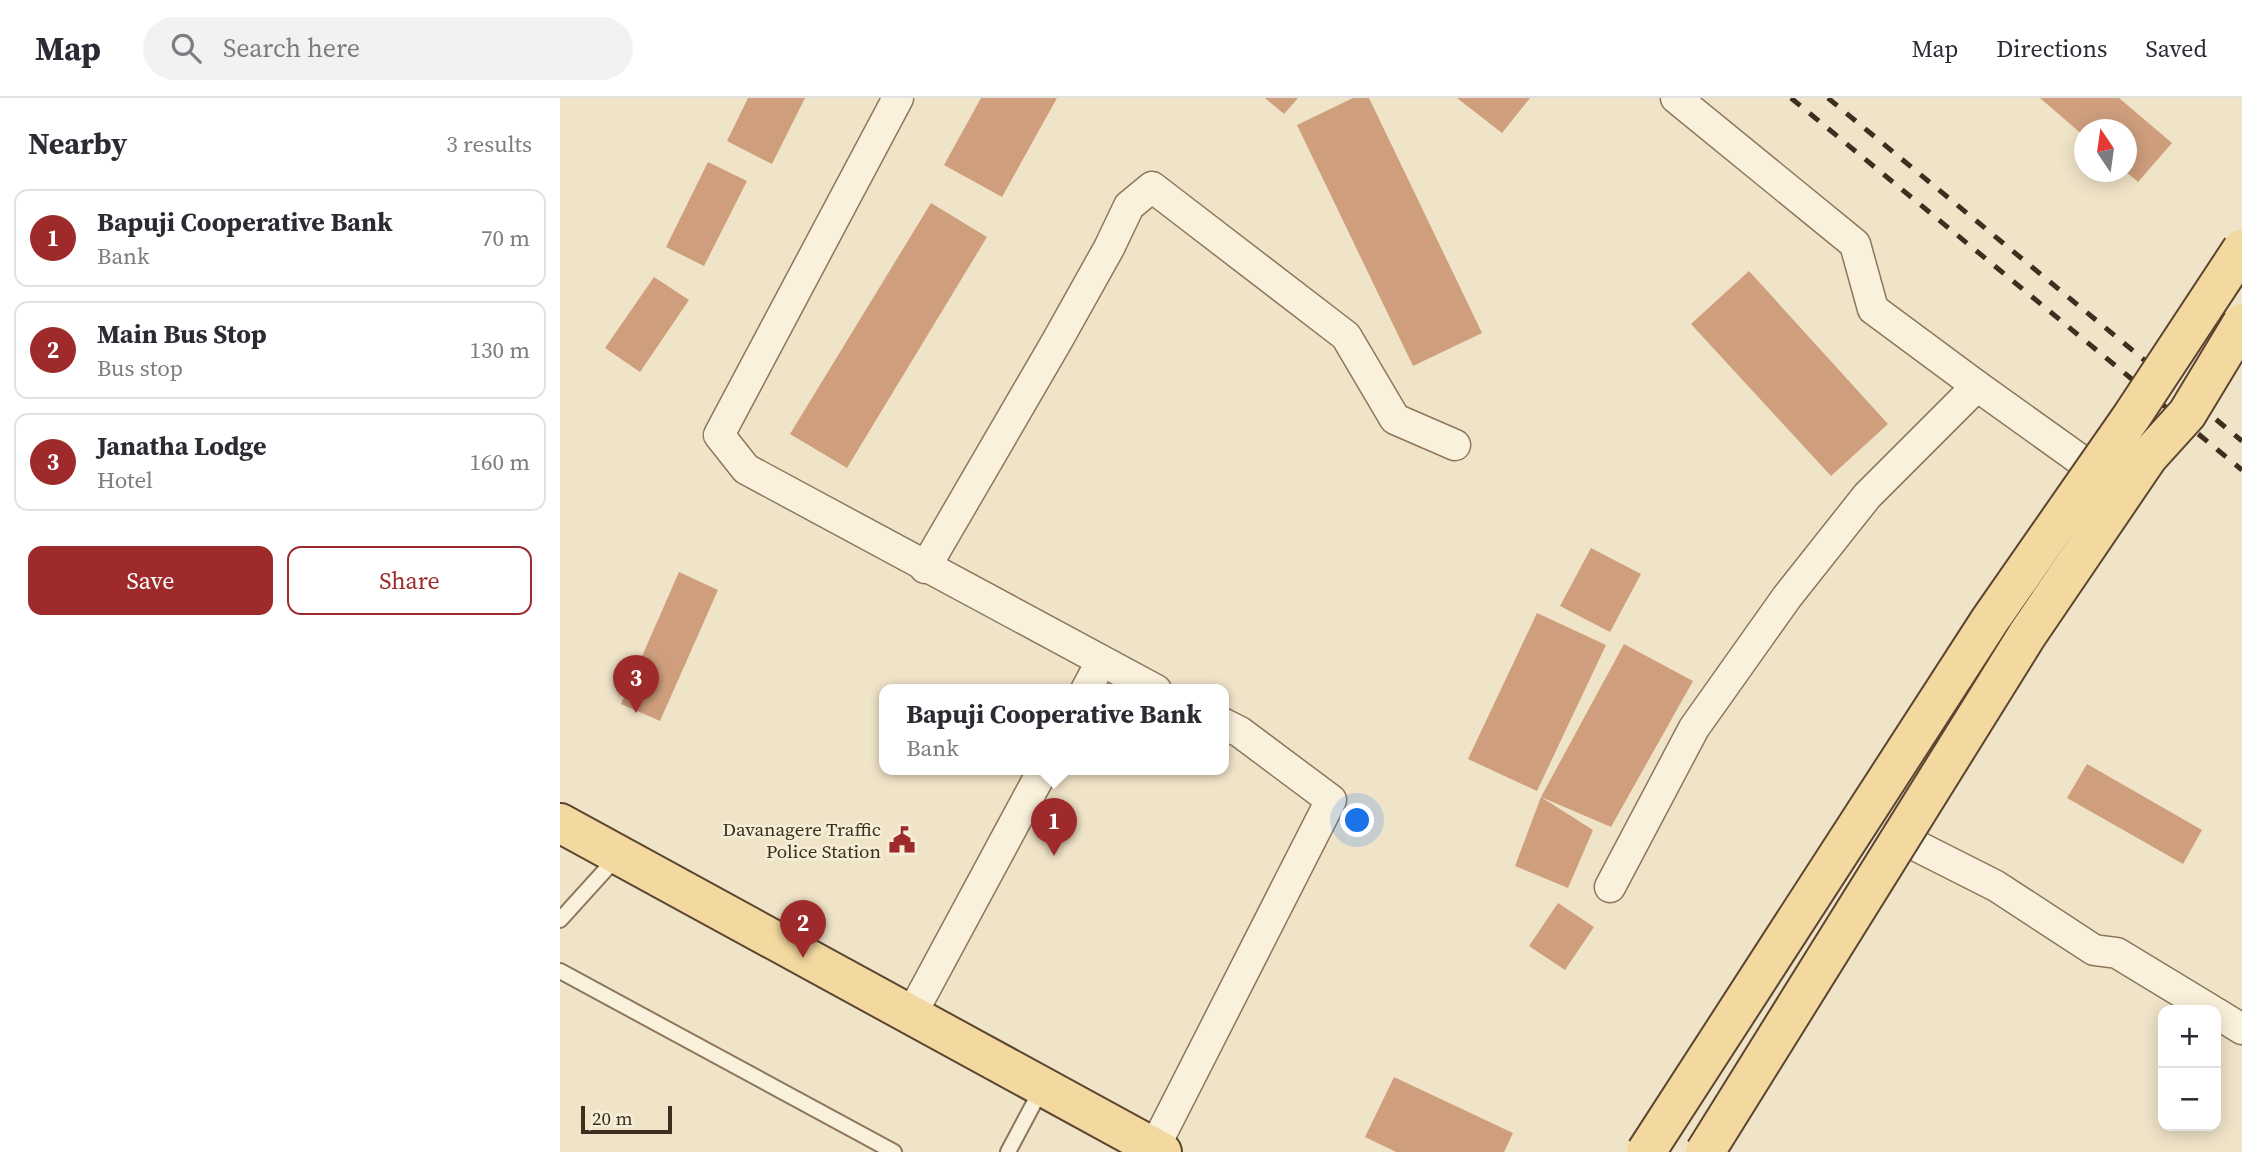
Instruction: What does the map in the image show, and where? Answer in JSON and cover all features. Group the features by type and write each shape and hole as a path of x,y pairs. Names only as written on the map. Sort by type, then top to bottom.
{"main road":[{"path":"1646,1152 1990,620 2132,416 2242,248"},
{"path":"1705,1152 2028,635 2148,457 2187,414 2241,327"},
{"path":"564,833 619,855 1158,1150"}],"street":[{"path":"898,98 719,435 746,469 1144,684"},
{"path":"1676,98 1854,244 1873,309 2093,469"},
{"path":"926,568 1058,341 1129,206 1152,187 1346,336 1395,419 1455,445"},
{"path":"1610,887 1695,728 1787,597 1867,496 1977,386"},
{"path":"1089,684 1101,662"},
{"path":"1158,1150 1331,800 1229,726"},
{"path":"912,1015 1040,775"},
{"path":"1901,838 1996,886 2094,950 2117,953 2202,1005"},
{"path":"2221,1017 2242,1029"}],"lane":[{"path":"560,920 619,855"},
{"path":"560,971 894,1152"},
{"path":"1008,1152 1043,1087"}],"building":[{"path":"748,98 805,98 772,164 727,141"},
{"path":"981,98 1057,98 1002,197 944,165"},
{"path":"1265,98 1298,98 1284,114"},
{"path":"1353,98 1369,98 1482,333 1413,366 1297,125"},
{"path":"1457,98 1530,98 1502,133"},
{"path":"2040,98 2119,98 2172,143 2138,182 2137,119 2074,119 2074,127"},
{"path":"708,162 747,181 704,266 666,247"},
{"path":"931,203 987,237 847,468 790,434"},
{"path":"1749,271 1888,424 1831,476 1691,324"},
{"path":"654,277 689,300 640,372 605,348"},
{"path":"1591,548 1641,574 1610,632 1560,606"},
{"path":"679,572 718,590 660,721 621,704"},
{"path":"1537,613 1606,645 1537,791 1468,759"},
{"path":"1624,644 1693,681 1611,827 1541,797"},
{"path":"2087,764 2202,830 2183,864 2067,798"},
{"path":"1541,797 1593,830 1568,888 1515,866"},
{"path":"1558,903 1594,927 1565,970 1529,946"},
{"path":"1394,1077 1513,1133 1504,1152 1396,1152 1365,1137"}],"railway":[{"path":"1791,98 2242,470"},
{"path":"1828,98 2242,441"}],"place":[{"name":"Janatha Lodge","path":"636,713"},
{"name":"Davanagere Traffic Police Station","path":"902,840"},
{"name":"Bapuji Cooperative Bank","path":"1054,856"},
{"name":"Main Bus Stop","path":"803,958"}]}
